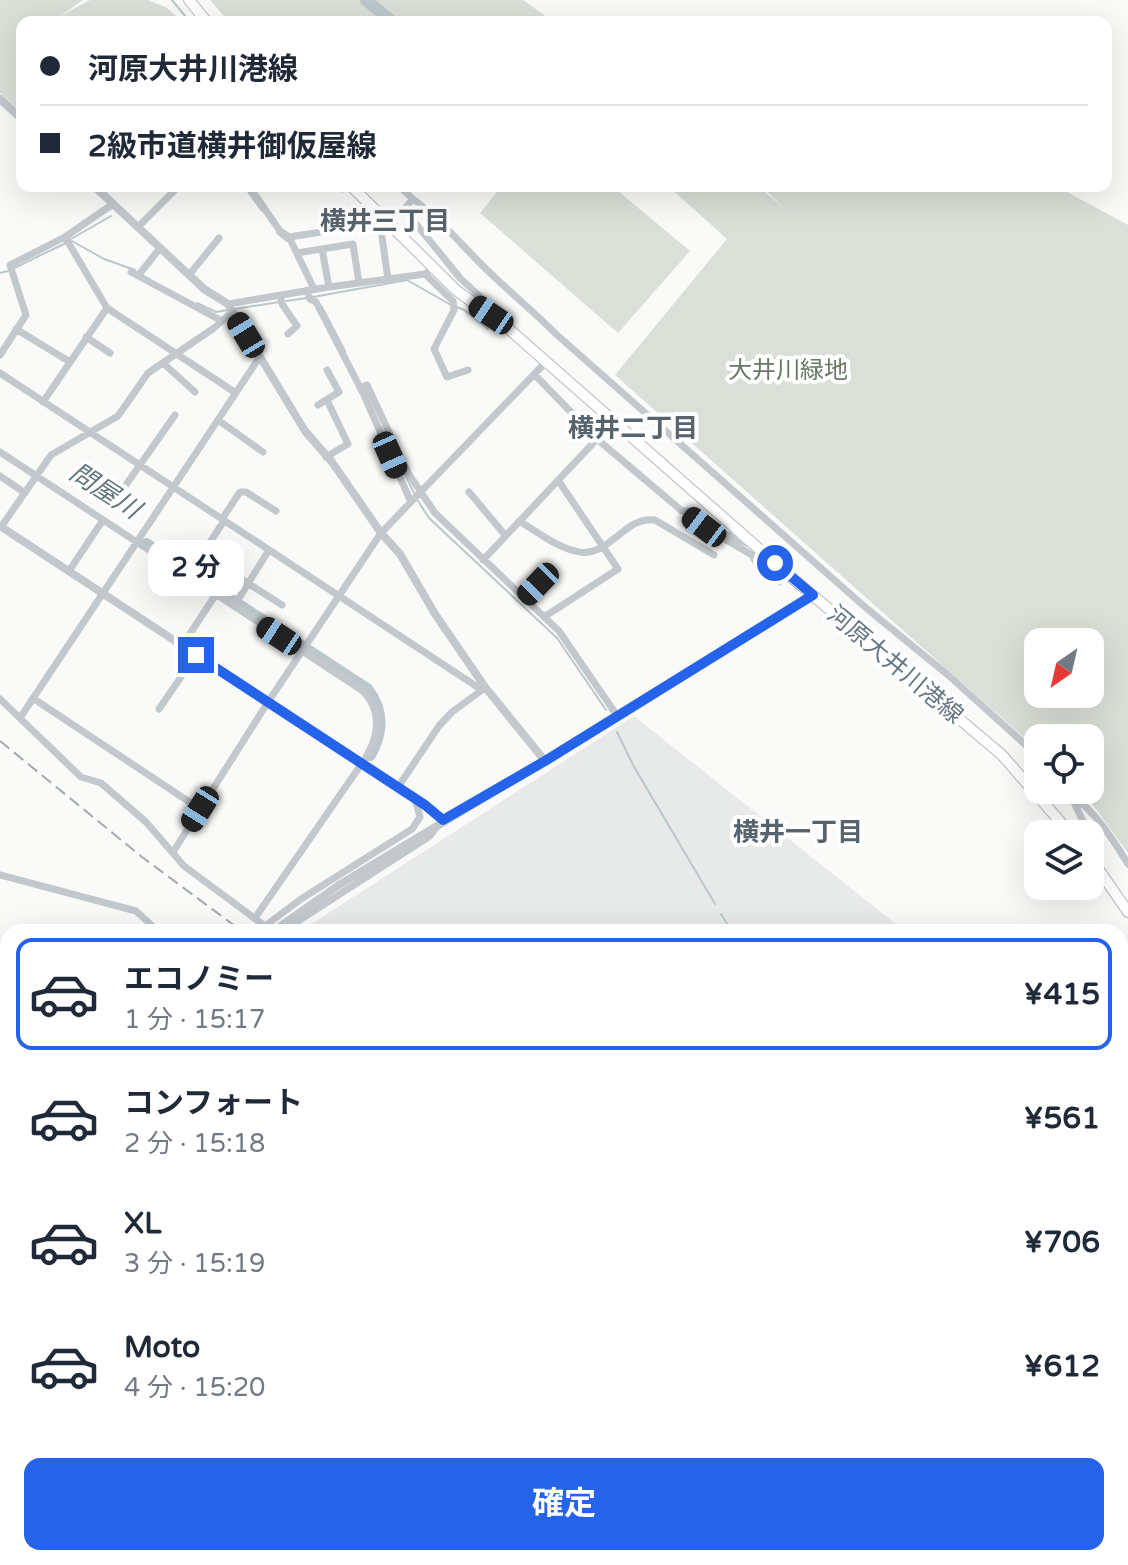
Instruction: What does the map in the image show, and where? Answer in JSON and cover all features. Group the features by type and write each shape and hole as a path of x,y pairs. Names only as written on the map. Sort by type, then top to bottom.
{"main road":[{"path":"189,0 202,16"},
{"name":"河原大井川港線","path":"352,192 430,271 491,315 1002,755 1059,820"},
{"path":"1104,877 1128,912"}],"street":[{"path":"0,99 16,114"},
{"path":"100,192 204,289 230,308 305,431 406,562 435,614 484,688 545,761"},
{"path":"138,227 173,192"},
{"path":"253,192 280,231 289,237 310,290 310,299 316,302 364,386 410,499"},
{"path":"405,192 436,216 483,266 568,345 1024,743"},
{"path":"413,199 404,209 460,278 490,306 491,315"},
{"path":"0,267 65,237 113,204"},
{"path":"289,237 380,223 388,279"},
{"path":"65,237 107,308 236,393"},
{"path":"189,275 219,238"},
{"path":"297,253 353,244 359,283"},
{"path":"160,248 135,274 222,321"},
{"path":"322,249 329,287"},
{"path":"0,355 26,315 10,265"},
{"path":"443,820 415,798 1,527 51,455 118,416 148,373 222,321 230,308 280,295 430,271 453,301 454,310 434,349 447,377 468,370"},
{"path":"280,295 282,304 297,326 288,334"},
{"path":"43,402 107,308"},
{"path":"16,329 70,362"},
{"path":"86,337 110,353"},
{"path":"20,718 259,358"},
{"path":"173,852 381,533 410,499 546,362"},
{"path":"163,363 195,392"},
{"path":"318,405 339,392 327,370"},
{"path":"0,373 484,688"},
{"path":"534,374 597,439 682,511 752,555 759,568 779,582"},
{"path":"326,457 348,444 327,400"},
{"path":"84,477 116,499 175,415"},
{"path":"218,420 263,452"},
{"path":"483,560 597,439"},
{"path":"0,452 363,691 375,706 376,738 363,764 255,918"},
{"path":"393,453 435,513 559,631 618,717"},
{"path":"0,476 25,493"},
{"path":"544,617 618,569 558,480"},
{"path":"188,575 240,492 246,492 276,511"},
{"path":"469,492 505,535"},
{"path":"682,511 692,511 721,532 758,548"},
{"path":"519,521 573,551 584,553 603,547 634,525 648,519 655,520 714,555"},
{"path":"69,571 103,520"},
{"path":"234,606 269,550"},
{"path":"202,554 282,605"},
{"path":"524,599 552,570"},
{"path":"182,646 216,594"},
{"path":"279,924 443,820 618,717 813,595"},
{"path":"159,709 196,655"},
{"path":"398,787 439,726 484,688"},
{"path":"0,699 81,777 101,783 134,812 162,838 184,866 262,924"},
{"path":"34,699 200,809"},
{"path":"276,924 301,899 412,829 420,817 415,798"},
{"path":"1084,804 1106,829 1128,864"},
{"path":"293,924 430,836 443,820"},
{"path":"0,875 136,911 150,924"}],"shaded area":[{"path":"634,716 896,924 311,924"}],"green space":[{"path":"0,0 83,0 60,16 16,16 16,107 0,93"},
{"path":"90,0 148,0 167,8 176,16 61,16"},
{"path":"210,0 523,0 544,15 543,16 224,16"},
{"path":"497,192 619,192 690,251 618,333 480,213"},
{"name":"大井川緑地","path":"675,192 765,192 787,211 767,192 1067,192 1128,225 1128,853 1092,804 1104,804 1104,724 1024,724 1024,738 615,375 727,239"}],"waterway":[{"path":"172,0 185,16"},
{"path":"366,0 386,16"},
{"path":"248,192 262,211"},
{"path":"71,239 111,216"},
{"path":"277,233 287,241"},
{"path":"72,241 104,259 135,270"},
{"path":"14,268 66,243"},
{"path":"0,273 8,271"},
{"path":"313,297 407,280 451,305"},
{"path":"286,301 307,298"},
{"path":"234,309 279,302"},
{"path":"197,303 216,312 228,310"},
{"path":"322,307 345,351"},
{"path":"457,307 488,329"},
{"path":"384,433 415,495"},
{"path":"418,501 429,518 557,638 606,710"},
{"name":"問屋川","path":"146,544 367,689 373,697 380,722 370,755"},
{"path":"617,732 633,765 715,904"},
{"path":"721,914 727,924"}],"railway":[{"path":"0,741 142,857 232,924"}],"district":[{"name":"横井三丁目","path":"385,221"},
{"name":"横井二丁目","path":"633,428"},
{"name":"横井一丁目","path":"798,832"}],"route":[{"path":"196,655 425,805 443,820 618,717 813,595 775,563"}]}
